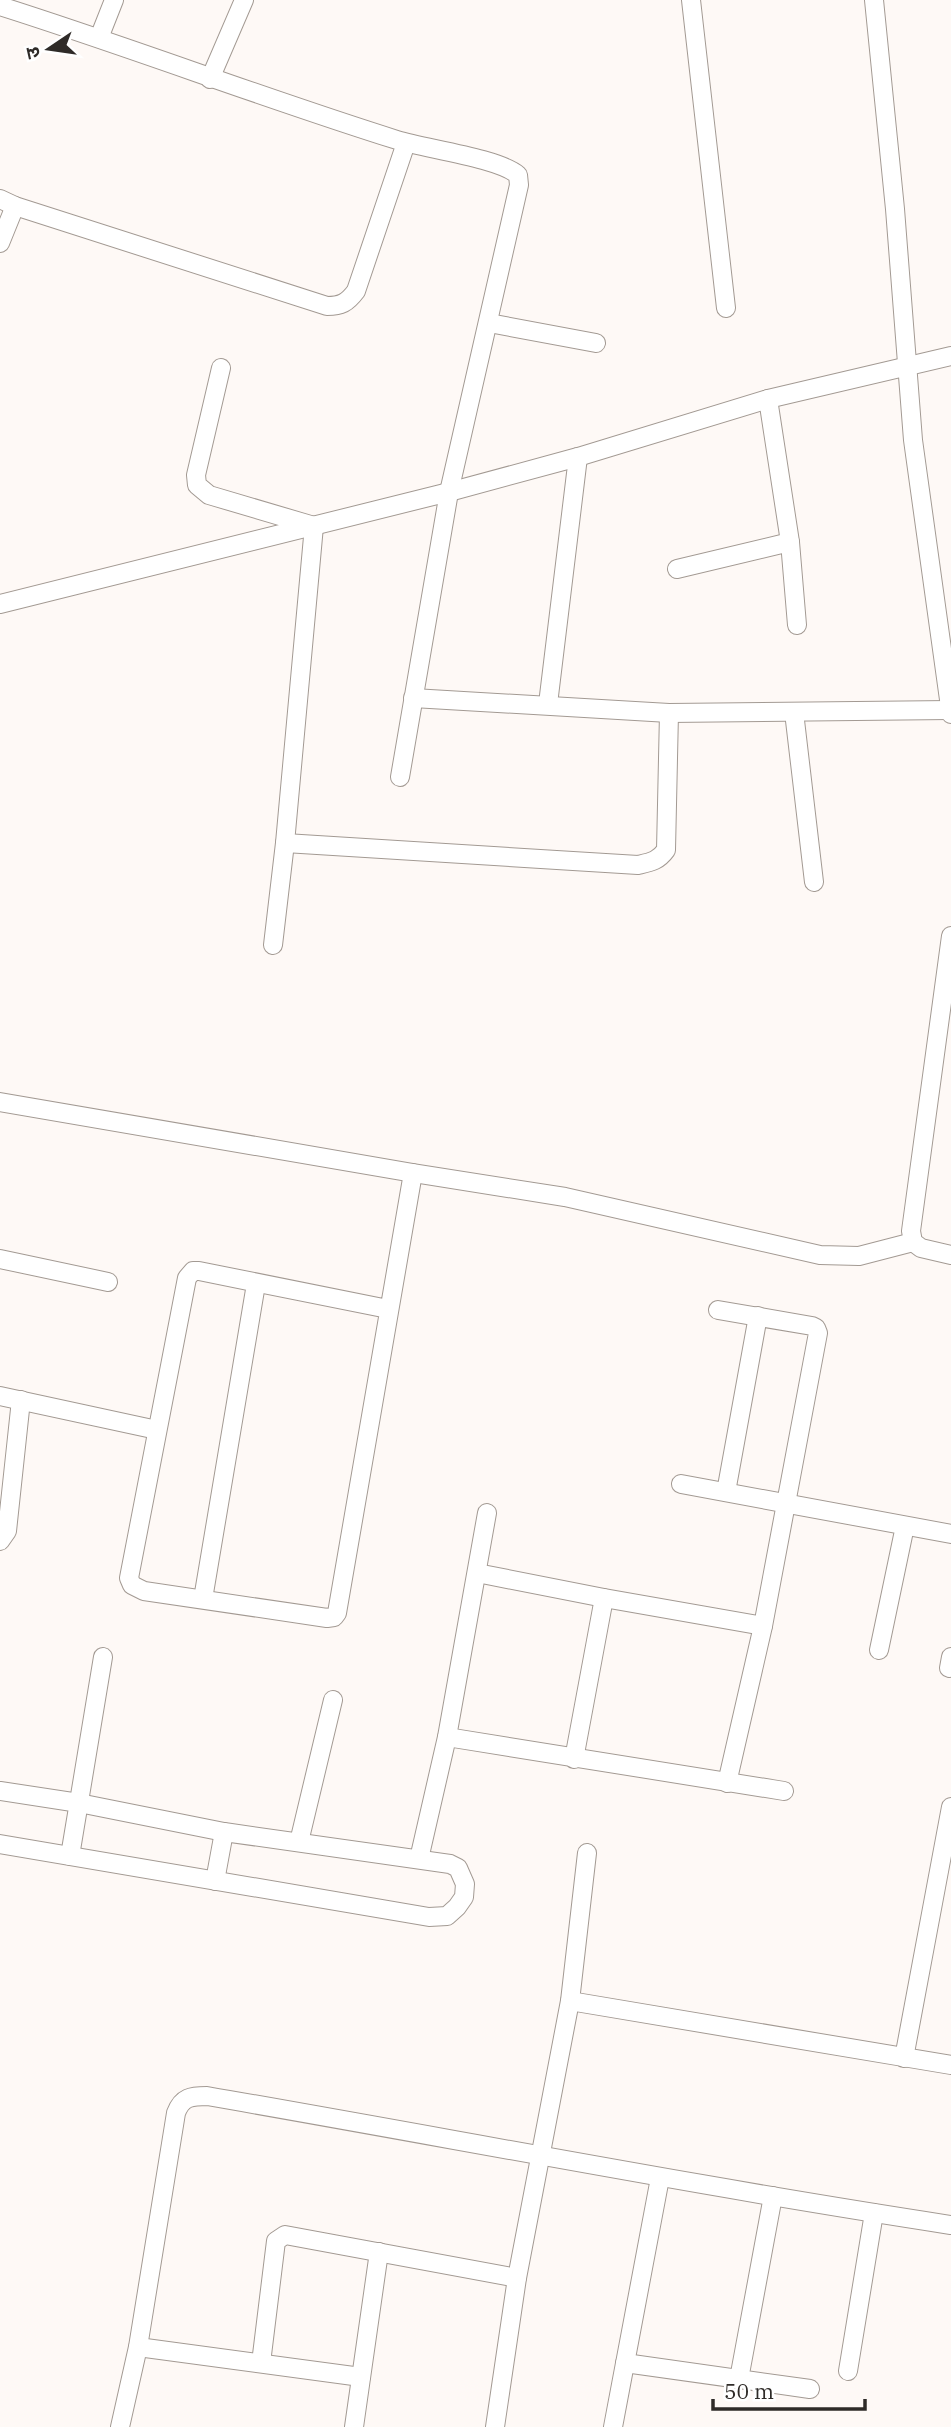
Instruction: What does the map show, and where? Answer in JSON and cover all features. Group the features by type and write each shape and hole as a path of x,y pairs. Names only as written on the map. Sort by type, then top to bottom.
{"street":[{"path":"99,38 114,0"},
{"path":"210,79 244,0"},
{"path":"691,0 726,308"},
{"path":"413,698 669,713 951,712 913,440 895,209 874,0"},
{"path":"0,6 406,143 503,166 518,175 519,185 489,323 449,492 400,777"},
{"path":"0,243 8,203 327,306 338,306 348,302 356,291 406,143"},
{"path":"489,323 596,343"},
{"path":"0,604 449,492 578,457 768,399 951,356"},
{"path":"221,368 196,475 197,485 209,495 314,526"},
{"path":"768,399 790,542 797,625"},
{"path":"548,704 578,457"},
{"path":"273,945 314,526"},
{"path":"677,569 790,542"},
{"path":"794,712 814,882"},
{"path":"285,843 638,865 653,862 661,858 666,850 669,713"},
{"path":"951,936 911,1231 913,1242 921,1248 951,1255"},
{"path":"0,1102 565,1197 820,1255 859,1256 913,1242"},
{"path":"388,1309 193,1271 187,1278 157,1430 130,1578 132,1585 144,1591 327,1618 334,1617 337,1613 413,1173"},
{"path":"0,1259 108,1282"},
{"path":"202,1599 256,1284"},
{"path":"718,1310 812,1326 817,1333 763,1626 727,1783"},
{"path":"726,1492 758,1317"},
{"path":"0,1396 157,1430"},
{"path":"0,1541 7,1531 20,1400"},
{"path":"681,1484 951,1534"},
{"path":"419,1859 447,1737 487,1513"},
{"path":"879,1650 905,1526"},
{"path":"477,1573 763,1626"},
{"path":"574,1759 604,1598"},
{"path":"70,1856 103,1657"},
{"path":"299,1842 333,1700"},
{"path":"447,1737 785,1791"},
{"path":"0,1791 79,1803 224,1832 450,1864 458,1868 465,1884 464,1897 457,1908 447,1916 429,1917 0,1844"},
{"path":"904,2058 951,1807"},
{"path":"215,1881 224,1832"},
{"path":"495,2427 517,2278 570,2001 587,1853"},
{"path":"570,2001 951,2066"},
{"path":"120,2427 138,2347 176,2113 186,2097 207,2096 540,2154 660,2178 951,2225"},
{"path":"612,2427 660,2178"},
{"path":"738,2379 773,2196"},
{"path":"848,2371 874,2213"},
{"path":"261,2363 276,2241 280,2236 517,2278"},
{"path":"354,2427 379,2252"},
{"path":"138,2347 361,2377"},
{"path":"625,2363 810,2389"}]}
